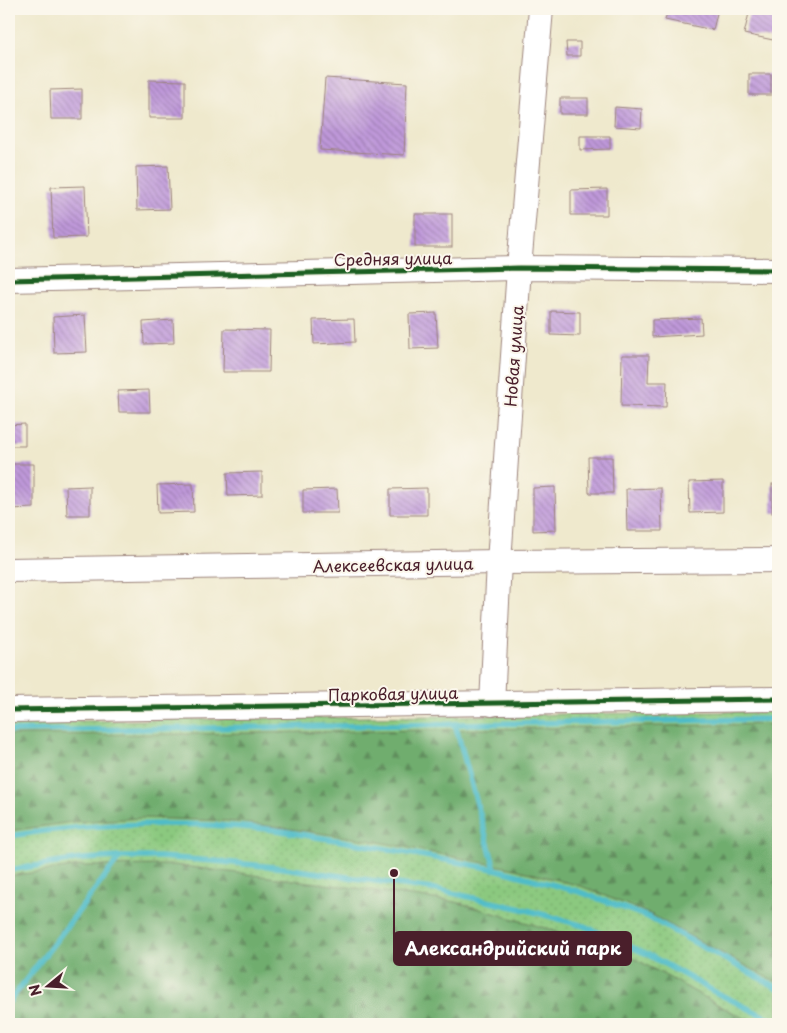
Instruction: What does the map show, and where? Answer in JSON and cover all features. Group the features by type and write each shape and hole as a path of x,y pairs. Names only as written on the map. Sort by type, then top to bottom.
{"street":[{"name":"Новая улица","path":"492,704 499,562 519,268 541,9"},
{"name":"Средняя улица","path":"9,280 519,268 778,270"},
{"name":"Алексеевская улица","path":"9,570 499,562 778,560"},
{"name":"Парковая улица","path":"9,710 778,699"}],"green space":[{"path":"778,711 778,1024 9,1024 9,722"},
{"path":"778,724 778,983 652,915 581,886 515,869 374,841 227,821 143,818 72,822 9,831 9,735 195,734"},
{"path":"174,865 456,902 617,949 756,1024 9,1024 9,876 80,866"}],"building":[{"path":"668,9 718,9 713,30 665,20"},
{"path":"750,9 778,9 778,41 744,34"},
{"path":"566,42 580,42 580,56 567,56"},
{"path":"749,74 771,74 771,95 749,95"},
{"path":"325,78 407,83 404,155 320,150"},
{"path":"149,80 185,81 185,118 149,118"},
{"path":"82,89 82,119 51,119 50,90"},
{"path":"560,98 588,98 588,114 560,114"},
{"path":"615,107 642,109 641,128 614,126"},
{"path":"580,136 610,136 610,149 580,150"},
{"path":"168,166 170,209 137,210 136,167"},
{"path":"85,186 87,237 53,238 51,187"},
{"path":"607,189 607,215 571,215 571,190"},
{"path":"415,214 452,214 452,247 415,247"},
{"path":"551,311 580,312 580,336 551,335"},
{"path":"436,313 438,348 410,349 409,314"},
{"path":"85,315 87,352 54,353 53,317"},
{"path":"701,318 702,334 652,337 652,320"},
{"path":"354,319 355,342 314,344 313,320"},
{"path":"173,320 174,343 144,344 143,322"},
{"path":"224,329 270,330 269,372 223,372"},
{"path":"622,355 649,355 648,382 667,382 666,407 621,406"},
{"path":"149,390 150,412 119,412 118,391"},
{"path":"25,424 25,446 9,446 9,425"},
{"path":"588,457 612,457 613,493 589,493"},
{"path":"9,464 34,464 34,508 9,509"},
{"path":"262,472 262,495 228,496 227,473"},
{"path":"723,481 723,512 690,513 689,482"},
{"path":"193,484 194,512 158,513 157,485"},
{"path":"772,484 778,484 778,513 772,513"},
{"path":"90,486 90,515 67,515 66,487"},
{"path":"555,487 556,530 533,531 533,488"},
{"path":"427,488 427,515 390,515 390,489"},
{"path":"661,488 662,531 627,531 626,489"},
{"path":"337,489 338,513 303,513 303,490"}],"waterway":[{"path":"9,731 778,719"},
{"path":"9,836 70,828 132,824 224,826 281,831 495,869 455,724"},
{"path":"120,857 159,857 284,868 439,890 527,910 584,926 647,954 713,991 778,1023"},
{"path":"9,870 81,859 120,857 9,1002"},
{"path":"495,869 580,892 648,917 778,988"}],"cycle path":[{"path":"9,280 519,268 778,270"},
{"path":"9,710 778,699"}],"place":[{"name":"Александрийский парк","path":"394,873"}]}
